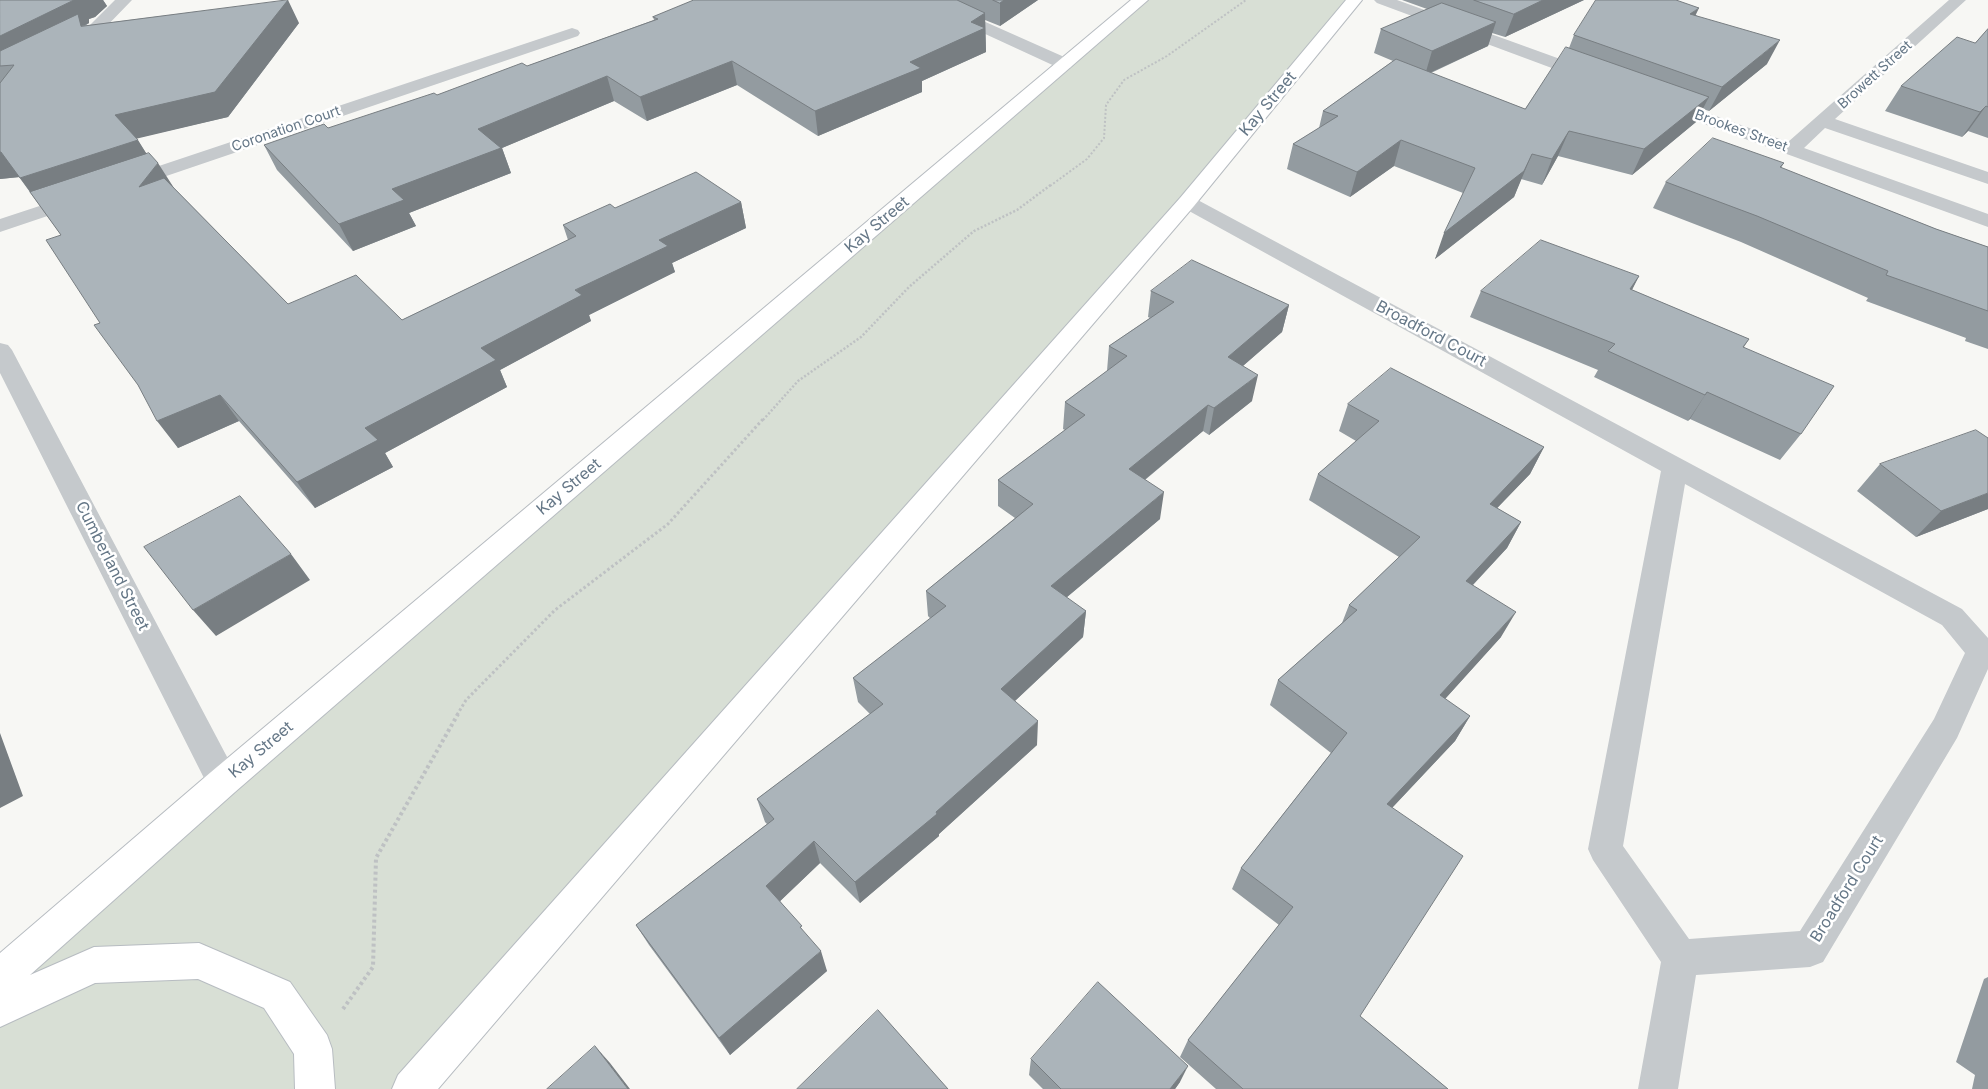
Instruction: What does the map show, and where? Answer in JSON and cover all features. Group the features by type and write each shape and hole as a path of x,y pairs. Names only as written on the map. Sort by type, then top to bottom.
{"street":[{"path":"0,77 96,28 124,0"},
{"path":"923,0 1065,64"},
{"name":"Kay Street","path":"0,977 223,782 1140,0"},
{"name":"Kay Street","path":"412,1089 1187,202 1354,0"},
{"path":"1382,0 1605,82"},
{"name":"Browett Street","path":"1791,149 1958,0"},
{"name":"Coronation Court","path":"112,188 572,33"},
{"name":"Brookes Street","path":"1652,98 1988,221"},
{"path":"1824,121 1988,178"},
{"path":"0,226 94,194"},
{"name":"Broadford Court","path":"1187,202 1952,617 1981,651 1946,728 1810,950 1680,958"},
{"name":"Cumberland Street","path":"0,350 223,782"},
{"path":"1658,1089 1680,958 1605,849 1675,466"},
{"path":"0,1008 94,965 199,961 276,995 313,1049 315,1089"}],"path":[{"path":"313,1049 373,967 376,858 466,700 555,610 668,524 798,381 860,337 909,287 974,231 1018,210 1087,159 1104,138 1106,105 1124,80 1167,56 1246,0"}],"shaded area":[{"path":"1137,0 1354,0 412,1089 0,1089 0,977"}],"building":[{"path":"0,0 74,0 0,36"},
{"path":"288,0 215,92 115,115 138,140 20,178 0,152 0,83 14,65 0,66 0,51 78,14 81,26"},
{"path":"694,0 957,0 985,13 971,22 985,28 910,62 921,68 815,111 732,61 640,97 607,76 478,129 501,148 392,189 404,200 339,224 264,145 324,124 328,128 434,93 437,95 522,63 527,66 658,19 653,17"},
{"path":"993,0 1004,0 1000,3"},
{"path":"1474,0 1543,0 1514,14"},
{"path":"1596,0 1676,0 1699,8 1690,14 1780,40 1722,87 1574,35"},
{"path":"1442,3 1496,22 1432,51 1381,29"},
{"path":"1988,29 1988,107 1986,106 1980,112 1901,86 1957,37 1975,43"},
{"path":"1566,47 1709,97 1644,149 1569,131 1552,159 1532,154 1524,171 1444,233 1475,168 1401,140 1357,172 1293,144 1338,116 1323,111 1396,59 1525,109"},
{"path":"1713,138 1784,163 1780,167 1936,229 1988,247 1988,311 1886,275 1888,271 1757,216 1666,182"},
{"path":"149,153 158,163 139,187 164,178 288,304 356,275 402,320 576,236 563,225 610,204 615,208 696,172 741,202 659,240 668,246 575,290 582,295 481,348 496,360 365,428 378,440 297,482 220,395 157,421 138,385 94,325 100,323 46,240 61,235 30,192"},
{"path":"1541,240 1639,276 1630,289 1749,339 1743,347 1834,386 1801,434 1707,392 1705,395 1608,351 1615,344 1481,291"},
{"path":"1192,260 1289,305 1228,357 1258,375 1214,408 1208,405 1129,469 1164,492 1051,586 1086,611 1001,689 1038,721 936,812 937,814 855,882 814,841 766,886 802,926 800,927 821,951 719,1038 636,925 774,819 757,799 883,704 853,678 946,606 926,591 1033,504 998,480 1085,415 1065,402 1127,356 1109,346 1174,302 1151,291"},
{"path":"1391,368 1544,447 1490,504 1521,522 1466,581 1516,612 1440,695 1470,716 1387,804 1463,856 1360,1016 1448,1089 1243,1089 1188,1040 1293,907 1241,868 1347,733 1278,680 1357,610 1349,605 1420,537 1318,474 1379,421 1348,404"},
{"path":"1976,430 1988,438 1988,493 1941,511 1880,464"},
{"path":"240,496 291,554 193,610 144,547"},
{"path":"1098,982 1188,1066 1170,1089 1061,1089 1031,1059"},
{"path":"878,1010 948,1089 797,1089"},
{"path":"595,1046 628,1089 547,1089"}]}
